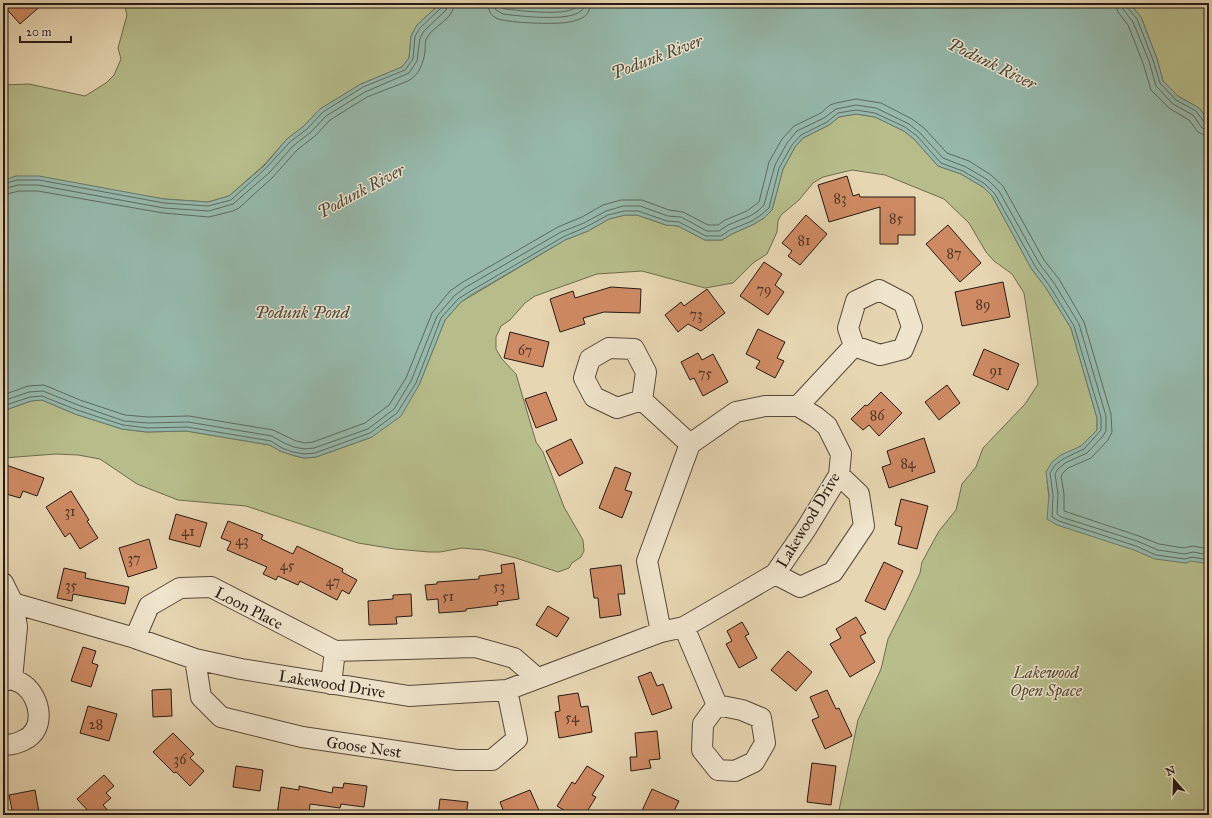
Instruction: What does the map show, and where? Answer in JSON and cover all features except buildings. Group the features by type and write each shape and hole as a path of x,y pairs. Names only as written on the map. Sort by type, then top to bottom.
{"street":[{"path":"661,632 647,561 690,444 736,412 765,406 798,406 854,346"},
{"path":"642,400 690,444"},
{"name":"Lakewood Drive","path":"8,602 135,638 195,659 241,669 409,696 507,690 661,632 684,627 775,574 806,530 839,475 841,454 827,426 798,406"},
{"path":"775,574 800,587 833,572 864,526 859,494 839,475"},
{"path":"3,583 17,627 8,680 24,685 34,698 39,711 38,726 31,737 19,743 7,745 3,744"},
{"name":"Loon Place","path":"135,638 149,606 180,588 211,587 335,651 475,647 514,658 537,678"},
{"path":"684,627 716,705"},
{"path":"331,684 335,651"},
{"name":"Goose Nest","path":"195,659 201,697 221,717 302,738 456,760 492,760 517,739 507,690"}],"green space":[{"path":"124,3 441,3 417,25 411,36 409,58 402,67 361,84 320,109 304,126 287,139 264,165 229,196 208,202 164,199 16,176 3,181 3,85 29,84 85,96 106,83 114,75 121,59 118,48 127,15"},
{"path":"496,3 580,3 560,8 538,9"},
{"path":"1129,3 1209,3 1209,125 1206,117 1199,108 1178,96 1163,81 1157,59 1141,17"},
{"name":"Lakewood Open Space","path":"856,114 875,117 904,131 914,139 938,166 961,174 983,187 992,196 1031,268 1046,288 1071,328 1097,418 1097,430 1081,446 1058,463 1047,481 1049,497 1186,563 1209,550 1209,815 838,815 858,720 881,669 888,639 920,573 922,562 939,531 956,510 962,484 976,467 983,448 1025,404 1038,384 1024,293 1012,274 994,261 986,252 969,223 944,199 885,175 852,170 823,177 813,183 799,200 781,215 778,221 777,232 767,254 753,263 733,283 705,288 642,271 597,274 535,296 525,303 510,320 501,326 496,337 496,349 502,359 516,374 536,442 543,452 564,507 583,540 584,551 581,557 572,563 569,568 558,572 516,558 484,550 462,548 440,552 429,552 395,549 358,543 246,506 178,500 137,484 100,459 78,455 56,454 3,458 3,411 31,401 42,400 75,414 122,429 147,432 186,431 270,445 280,451 304,458 316,457 372,437 419,385 445,320 461,302 565,240 588,231 609,219 625,215 637,215 666,225 678,226 705,240 722,240 764,218 772,210 783,169 795,147 803,138 829,125 839,117"}],"water":[{"name":"Podunk Pond","path":"441,3 496,3 505,6 560,8 580,3 1129,3 1141,17 1157,59 1163,81 1178,96 1199,108 1206,117 1209,125 1209,564 1191,561 1186,563 1155,559 1134,550 1057,525 1047,519 1049,495 1046,472 1052,462 1061,455 1081,446 1097,430 1097,418 1071,328 1046,288 1031,268 992,196 983,187 961,174 938,166 914,139 904,131 875,117 856,114 839,117 829,125 803,138 795,147 783,169 772,210 764,218 754,224 722,240 705,240 678,226 666,225 637,215 625,215 609,219 588,231 565,240 471,295 461,302 445,320 419,385 401,416 372,437 316,457 304,458 280,451 270,445 186,431 147,432 122,429 75,414 42,400 31,401 3,411 3,181 16,176 39,176 164,199 208,202 229,196 264,166 287,139 304,126 320,109 361,84 402,67 409,58 411,36 417,25"}],"water label":[{"name":"Podunk River","path":"657,57"},
{"name":"Podunk River","path":"992,64"},
{"name":"Podunk River","path":"361,191"}]}
